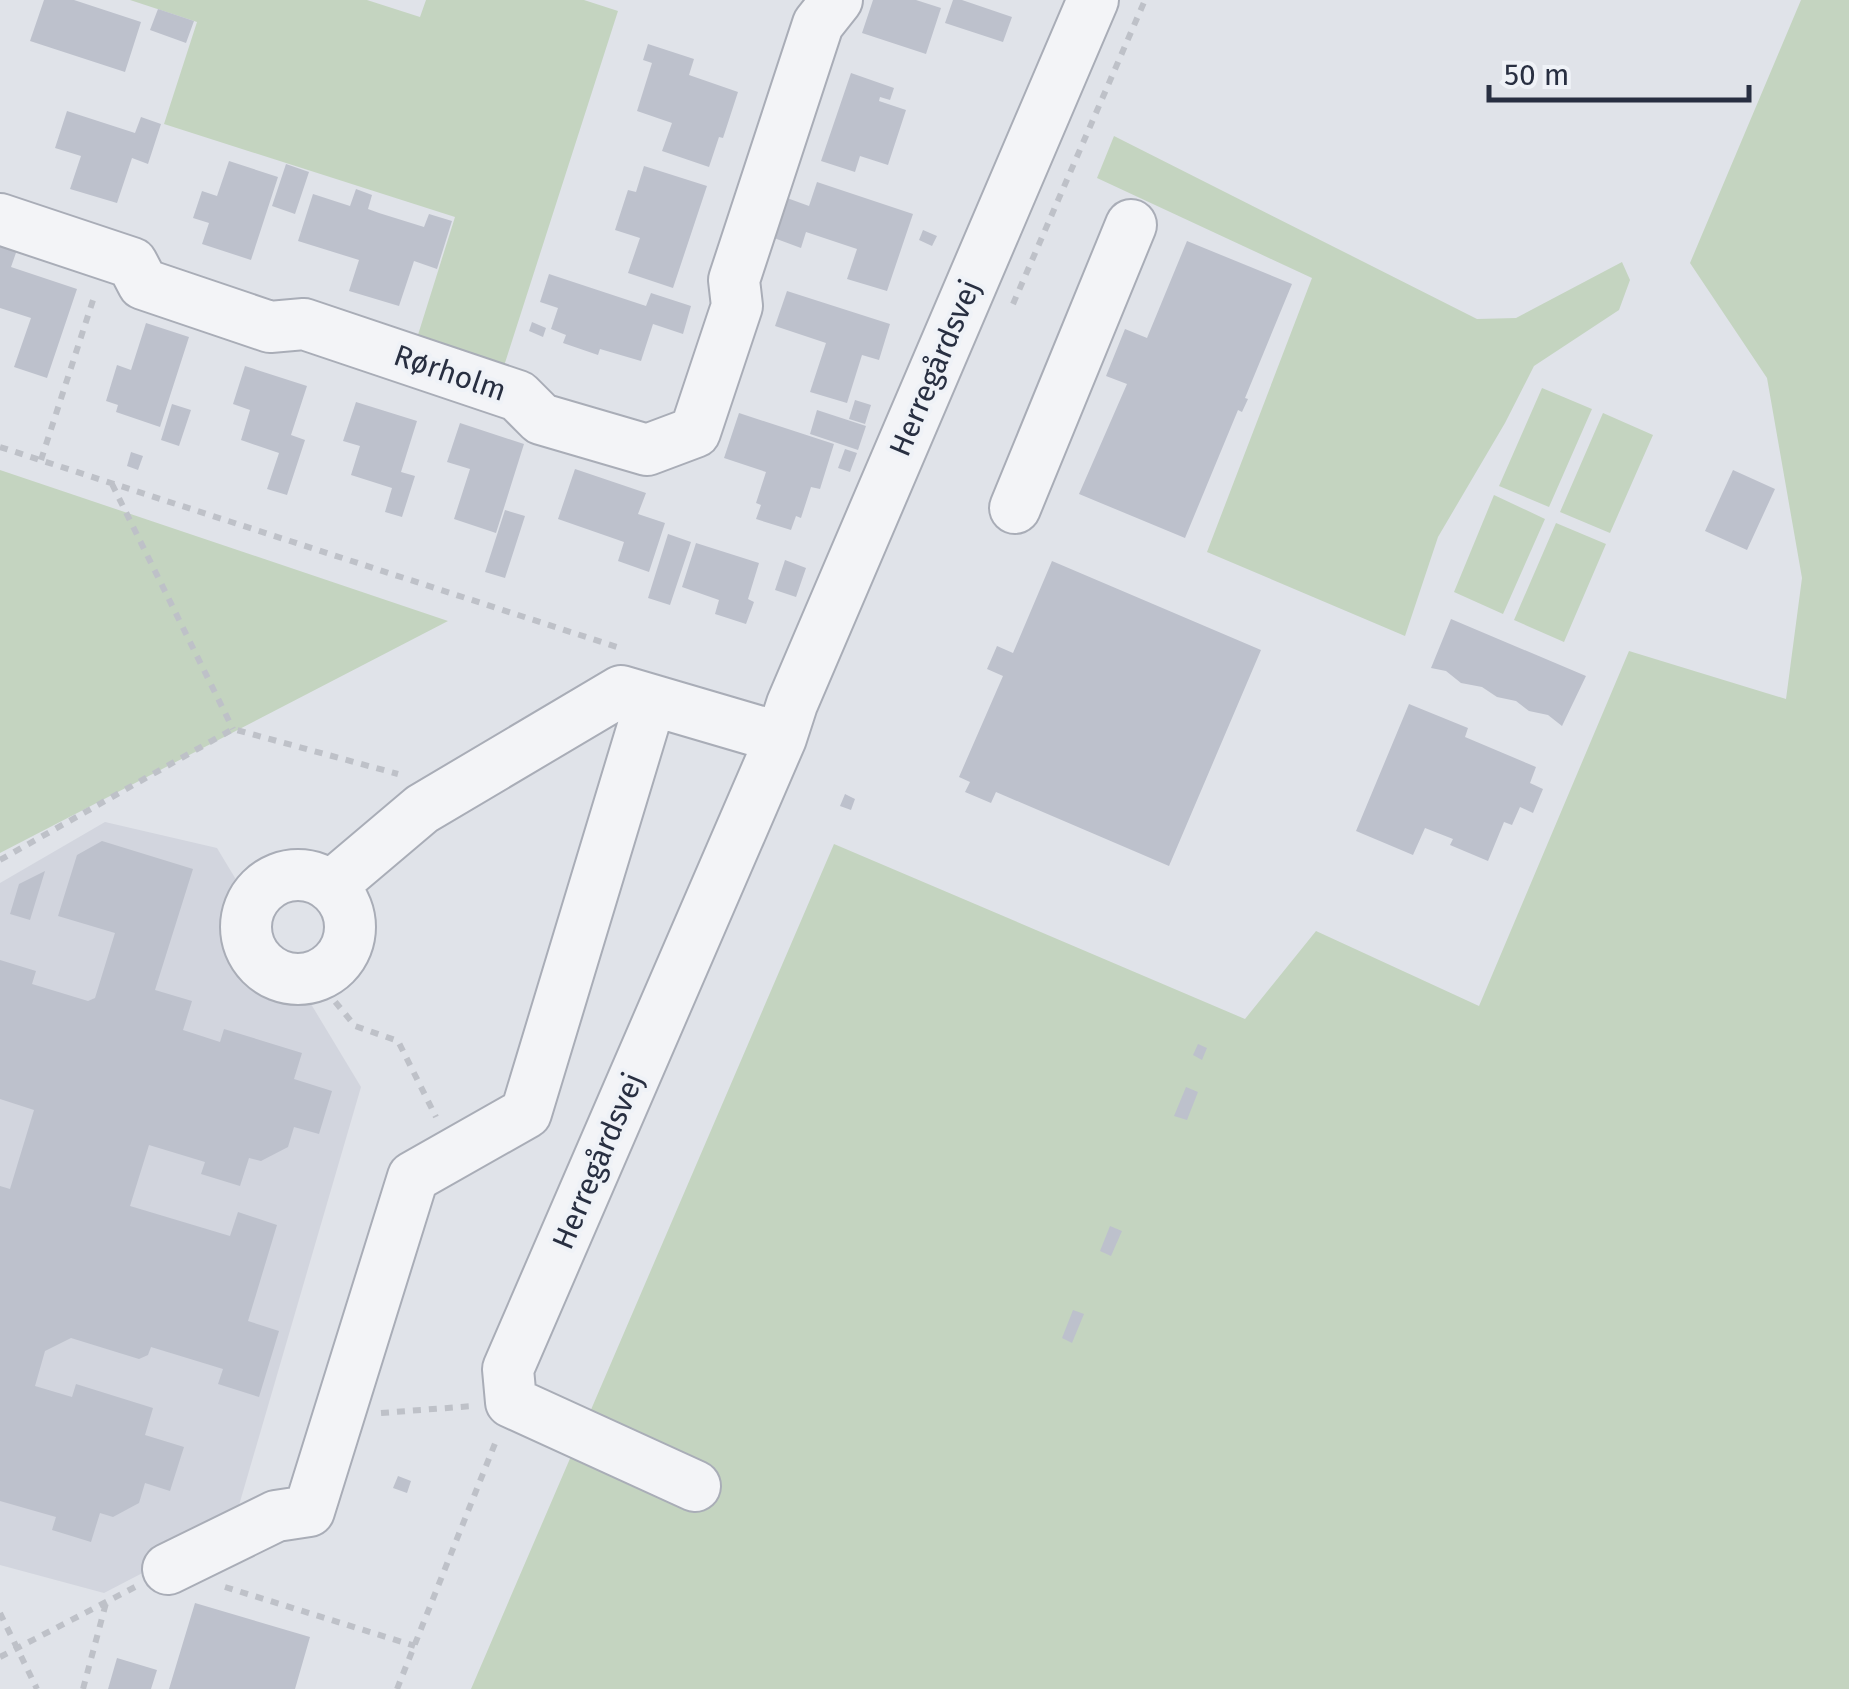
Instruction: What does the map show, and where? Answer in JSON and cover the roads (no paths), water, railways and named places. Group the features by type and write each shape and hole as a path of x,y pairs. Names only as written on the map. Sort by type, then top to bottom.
{"street":[{"name":"Rørholm","path":"0,219 132,262 143,284 270,327 304,324 518,396 542,419 646,450 694,432 736,306 734,280 818,24 837,0"},
{"name":"Herregårdsvej","path":"695,1486 512,1402 508,1370 1093,0"},
{"path":"1015,508 1131,225"},
{"path":"331,886 422,809 620,692 781,738"},
{"path":"168,1569 276,1516 310,1512 412,1177 526,1113 651,700"},
{"path":"290,875 308,875 331,886 347,906 351,923 342,956 330,969 298,980 265,968 247,939 250,905 260,890 290,875"}]}
